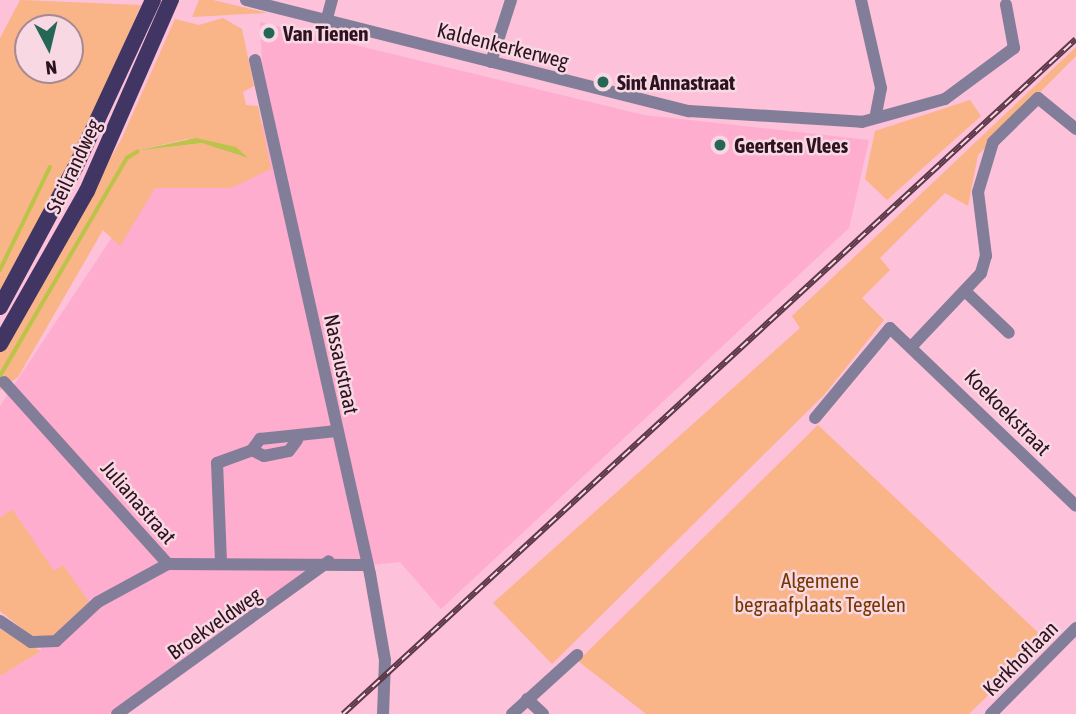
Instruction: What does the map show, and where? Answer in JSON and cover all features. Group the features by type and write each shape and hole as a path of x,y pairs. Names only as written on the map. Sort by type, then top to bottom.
{"main road":[{"name":"Steilrandweg","path":"0,307 75,168 153,0"},
{"name":"Steilrandweg","path":"0,344 87,191 171,0"}],"street":[{"name":"Kaldenkerkerweg","path":"246,0 688,111 862,122 876,114 945,99 1014,47 1006,5"},
{"path":"327,22 332,0"},
{"path":"491,62 511,0"},
{"path":"861,0 881,88 876,114"},
{"name":"Nassaustraat","path":"255,60 337,431 386,675 383,714"},
{"path":"913,345 966,292 986,256 978,192 993,142 1038,98 1076,129"},
{"path":"966,292 1009,333"},
{"name":"Koekoekstraat","path":"815,418 883,330 890,328 913,345 1076,506"},
{"name":"Julianastraat","path":"4,382 168,564 329,561 363,565"},
{"path":"222,562 217,463 252,450 264,456 289,451 297,440 337,431"},
{"name":"Broekveldweg","path":"117,714 329,561"},
{"path":"0,621 31,642 56,641 98,602 168,564"},
{"name":"Kerkhoflaan","path":"990,714 1076,628"},
{"path":"512,714 577,655"},
{"path":"527,699 543,714"}],"shaded area":[{"path":"260,22 644,115 869,140 849,228 441,609 400,562 315,571 108,714 0,714 0,676 41,651 40,629 0,595 0,406 168,153 242,144 265,121"},
{"path":"196,138 236,147 248,158 202,143 135,151"}],"green space":[{"path":"20,0 141,5 83,137 0,292 0,38"},
{"path":"199,0 213,0 267,13 192,17"},
{"path":"223,18 242,29 254,86 243,92 246,105 258,106 271,169 231,188 155,188 120,246 103,230 18,377 0,390 0,352 122,138 175,19 199,25","holes":["187,139 236,147 245,158 203,143 135,151"]},
{"path":"1076,47 1076,56 978,155 968,206 945,193 880,258 890,270 862,298 884,320 824,395 552,664 493,603 800,328 792,316"},
{"path":"970,100 981,116 887,200 865,179 875,131"},
{"name":"Algemene begraafplaats Tegelen","path":"818,425 1045,639 969,714 646,714 578,661"},
{"path":"12,509 54,571 63,565 89,602 51,637 30,635 0,611 0,518"},
{"path":"0,629 41,651 0,676"}],"waterway":[{"path":"0,376 127,158 137,152"},
{"path":"0,270 50,167"}],"railway":[{"path":"343,714 1076,39"}],"place":[{"name":"Van Tienen","path":"269,33"},
{"name":"Sint Annastraat","path":"603,82"},
{"name":"Geertsen Vlees","path":"720,145"}]}
